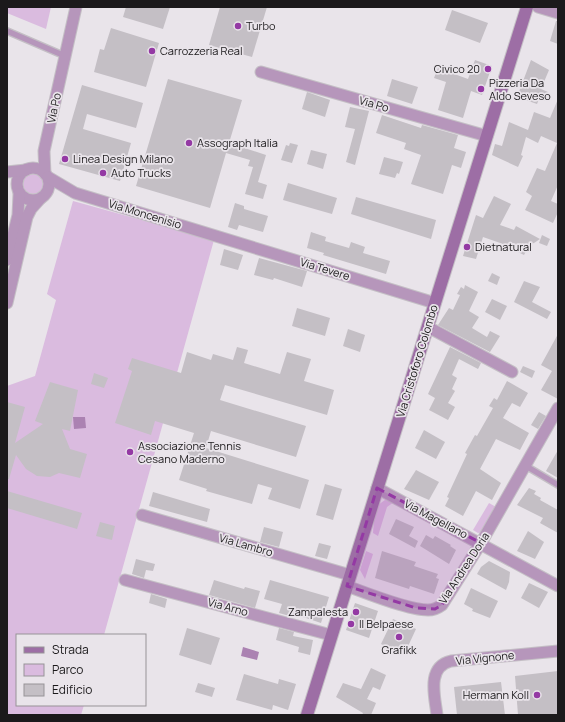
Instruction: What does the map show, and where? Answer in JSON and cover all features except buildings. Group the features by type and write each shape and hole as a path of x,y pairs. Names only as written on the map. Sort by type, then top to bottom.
{"street":[{"name":"Via Po","path":"47,175 44,157 47,138 76,7"},
{"name":"Via Cristoforo Colombo","path":"307,715 527,7"},
{"path":"538,7 558,13"},
{"name":"Via Po","path":"261,72 486,136"},
{"name":"Via Po","path":"26,170 36,159 47,138"},
{"path":"7,172 35,168 47,175 49,188 28,213 7,303"},
{"path":"7,260 18,215 17,179 26,170"},
{"name":"Via Moncenisio","path":"47,175 75,193 215,235"},
{"path":"7,179 28,200 42,198"},
{"name":"Via Moncenisio","path":"42,198 55,193 75,193"},
{"name":"Via Tevere","path":"215,235 435,303"},
{"path":"428,327 512,372"},
{"name":"Via Andrea Doria","path":"349,580 374,596 416,608 435,609 442,605 481,543 558,408"},
{"name":"Via Magellano","path":"377,488 558,586"},
{"name":"Via Lambro","path":"142,515 349,580"},
{"name":"Via Arno","path":"125,580 331,635"},
{"name":"Via Vignone","path":"437,715 434,680 436,671 443,664 451,661 558,651"}],"lane":[{"path":"7,31 65,56"},
{"path":"526,466 558,485"}],"highlighted area":[{"path":"377,488 481,543 442,605 435,609 416,608 347,586"}],"green space":[{"path":"7,7 51,7 46,29 7,13"},
{"path":"33,174 40,177 43,184 40,191 33,194 26,191 23,184 26,177"},
{"path":"73,201 214,240 104,634 16,634 16,706 84,706 81,715 7,715 7,386 35,376 56,300 47,294"},
{"path":"385,500 394,502 387,507 378,536 373,533 374,520 378,505"},
{"path":"489,503 496,507 482,532 478,533 473,530"},
{"path":"366,551 373,554 365,579 360,570"}],"shaded area":[{"path":"73,417 85,417 86,428 74,429"},
{"path":"243,647 259,652 257,660 241,656"}],"place":[{"name":"Turbo","path":"238,26"},
{"name":"Carrozzeria Real","path":"152,51"},
{"name":"Civico 20","path":"488,69"},
{"name":"Pizzeria Da Aldo Seveso","path":"481,89"},
{"name":"Assograph Italia","path":"189,143"},
{"name":"Linea Design Milano","path":"65,159"},
{"name":"Auto Trucks","path":"103,173"},
{"name":"Dietnatural","path":"467,247"},
{"name":"Associazione Tennis Cesano Maderno","path":"130,452"},
{"name":"Zampalesta","path":"356,612"},
{"name":"Il Belpaese","path":"351,624"},
{"name":"Grafikk","path":"399,637"},
{"name":"Hermann Koll","path":"537,695"}]}
